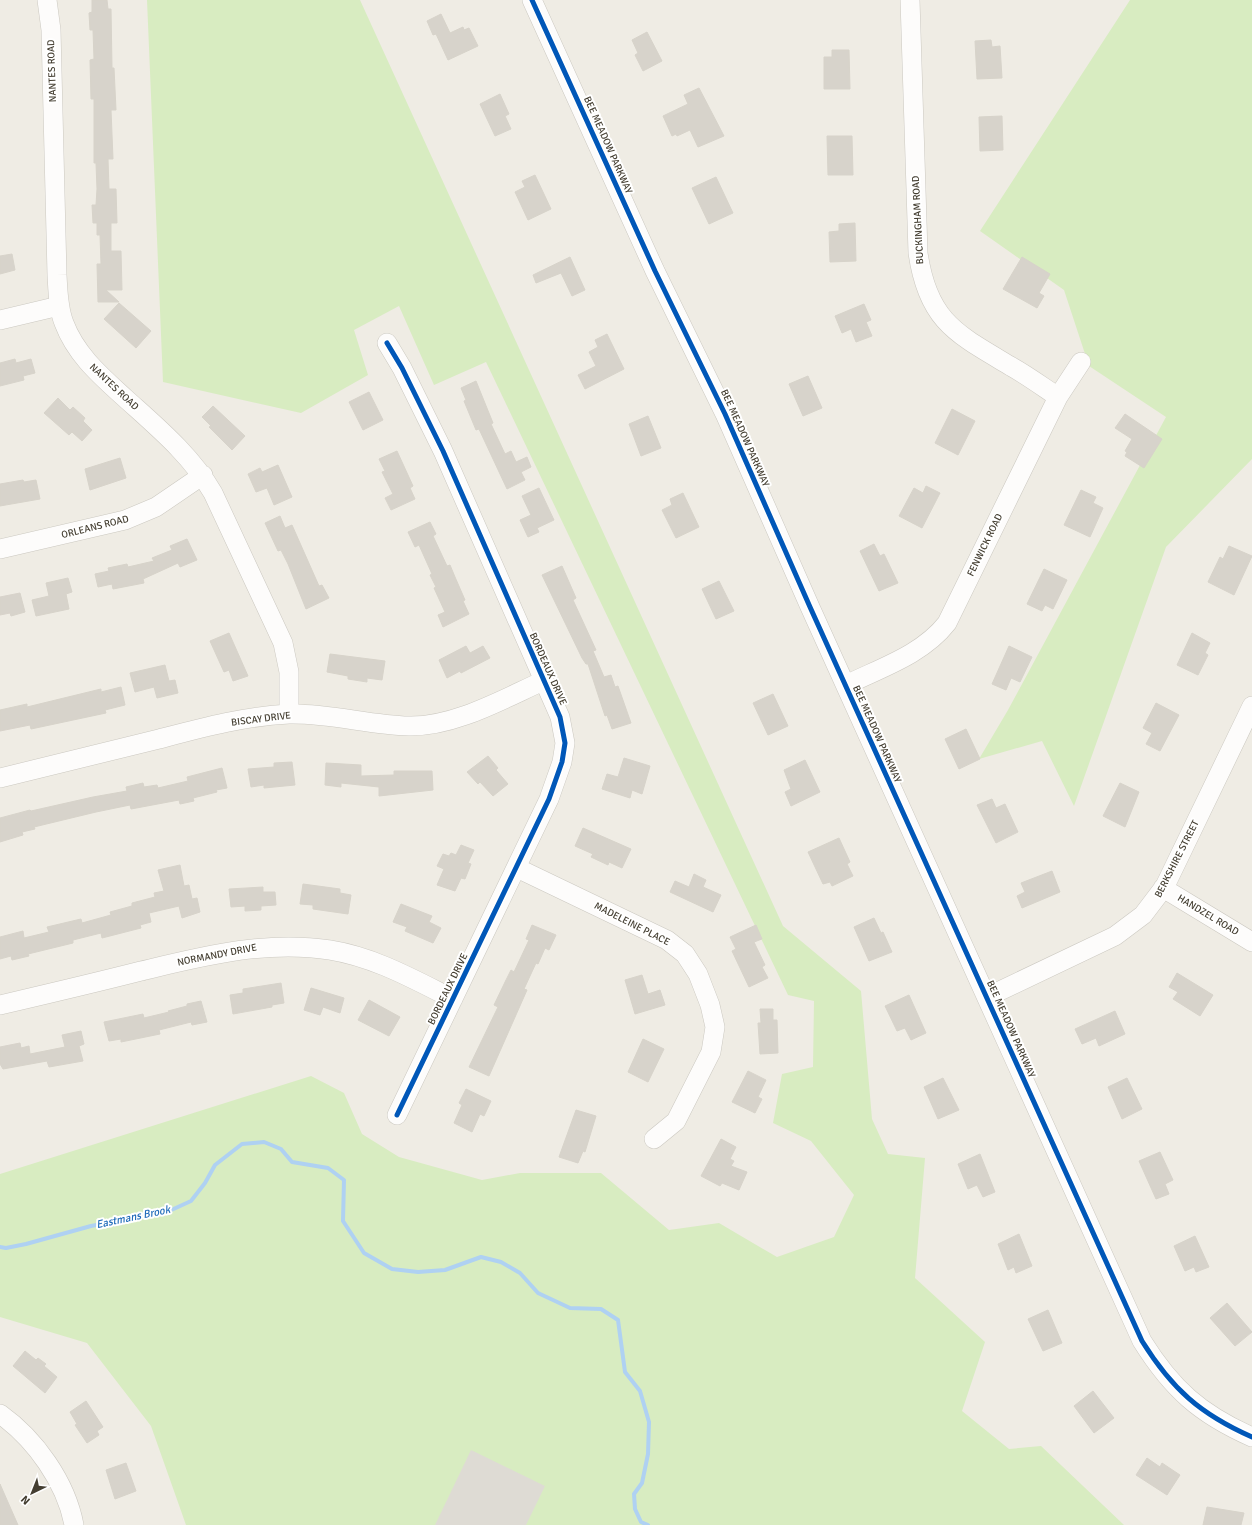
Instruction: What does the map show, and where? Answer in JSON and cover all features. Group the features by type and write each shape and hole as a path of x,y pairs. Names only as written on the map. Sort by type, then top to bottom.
{"street":[{"name":"NANTES ROAD","path":"47,0 51,30 59,306 64,323 75,346 92,368 177,445 203,475 214,493 283,643 289,672 289,714"},
{"name":"BEE MEADOW PARKWAY","path":"532,0 655,270 725,414 1142,1341 1169,1380 1190,1399 1213,1416 1252,1436"},
{"name":"BUCKINGHAM ROAD","path":"910,0 918,253 925,287 934,304 950,327 968,342 1014,368 1058,397"},
{"path":"0,320 59,306"},
{"name":"BORDEAUX DRIVE","path":"387,343 402,368 443,451 560,717 565,742 562,762 549,799 397,1115"},
{"name":"FENWICK ROAD","path":"846,685 922,647 937,636 946,623 1058,397 1081,362"},
{"name":"ORLEANS ROAD","path":"0,549 125,520 156,507 203,475"},
{"name":"BISCAY DRIVE","path":"0,778 210,726 289,714 410,726 443,722 477,711 543,680"},
{"name":"BERKSHIRE STREET","path":"987,997 1115,936 1143,914 1154,902 1163,888 1252,706"},
{"name":"MADELEINE PLACE","path":"517,868 667,940 685,954 698,974 710,1005 715,1027 711,1052 676,1121 654,1139"},
{"name":"HANDZEL ROAD","path":"1163,888 1252,942"},
{"name":"NORMANDY DRIVE","path":"0,1006 197,958 263,946 291,946 330,950 367,959 399,972 453,999"},
{"path":"0,1414 28,1438 45,1460 62,1491 74,1525"}],"green space":[{"path":"147,0 360,0 783,926 861,991 872,1119 888,1154 925,1158 915,1278 985,1342 962,1411 1009,1449 1041,1446 1124,1525 186,1525 151,1426 87,1343 0,1317 0,1174 311,1076 344,1093 362,1134 399,1157 482,1180 520,1173 601,1173 669,1230 719,1223 777,1257 834,1237 854,1195 811,1141 773,1123 782,1074 813,1067 814,1001 788,995 486,362 434,385 399,306 354,330 368,375 301,413 163,382"},
{"path":"1130,0 1252,0 1252,459 1166,547 1074,806 1042,741 979,759 1008,710 1166,417 1089,366 1064,290 980,231"}],"shaded area":[{"path":"471,1450 545,1486 526,1525 435,1525"}],"building":[{"path":"92,0 107,0 108,9 111,9 112,68 114,68 116,110 111,110 113,159 108,159 109,189 116,189 117,223 111,223 111,251 121,251 122,290 106,290 119,302 98,302 97,264 101,264 100,235 97,235 97,223 93,223 92,205 96,205 97,189 96,163 94,163 94,99 91,99 90,60 94,59 93,30 90,30 89,13 92,12"},
{"path":"441,14 450,33 463,27 464,30 469,28 478,46 448,60 436,34 433,35 427,21"},
{"path":"647,32 662,61 643,71 635,55 638,53 632,40"},
{"path":"991,40 992,47 1000,46 1002,78 977,79 975,41"},
{"path":"832,50 849,50 850,89 824,89 824,57 832,57"},
{"path":"699,88 724,136 698,147 690,130 677,136 676,134 672,136 663,116 688,104 684,95"},
{"path":"500,94 509,114 505,116 511,129 495,136 480,104"},
{"path":"1002,116 1003,150 980,151 979,117"},
{"path":"827,136 852,136 853,175 828,175"},
{"path":"535,175 551,209 528,220 515,192 525,187 522,181"},
{"path":"716,177 733,213 709,224 692,188"},
{"path":"855,223 856,261 830,262 829,232 839,231 839,224"},
{"path":"12,254 15,270 0,274 0,256"},
{"path":"570,257 585,290 572,296 561,273 536,283 533,275"},
{"path":"1022,257 1050,274 1039,293 1044,296 1037,308 1003,289"},
{"path":"119,303 151,331 136,348 104,319"},
{"path":"864,304 871,320 866,322 872,336 856,342 851,329 842,333 835,316"},
{"path":"607,334 624,369 585,389 578,375 596,366 589,352 598,347 595,340"},
{"path":"15,359 16,363 31,359 35,373 23,376 24,380 0,386 0,363"},
{"path":"808,376 822,408 803,416 789,384"},
{"path":"476,381 493,423 491,424 505,454 511,451 516,462 527,457 531,467 521,472 525,480 507,489 479,429 476,430 464,401 466,400 461,388"},
{"path":"369,392 383,420 363,430 349,402"},
{"path":"58,398 70,410 73,407 85,418 83,421 92,430 82,441 72,432 69,435 44,413"},
{"path":"213,406 245,436 232,450 209,427 211,426 202,417"},
{"path":"952,409 975,421 958,455 935,443"},
{"path":"1125,414 1162,439 1144,468 1125,456 1127,452 1125,451 1132,439 1115,428"},
{"path":"648,416 661,448 641,456 629,424"},
{"path":"397,451 413,486 410,488 415,499 391,510 385,498 393,494 382,472 385,471 379,459"},
{"path":"120,458 126,478 90,490 85,469"},
{"path":"278,465 292,497 274,505 267,488 256,492 248,474 260,468 262,472"},
{"path":"23,480 24,482 36,480 40,499 0,506 0,484"},
{"path":"926,486 940,493 922,528 899,516 914,488 923,493"},
{"path":"539,488 554,520 537,528 539,532 528,537 520,520 531,515 522,496"},
{"path":"1081,490 1096,497 1093,503 1103,508 1090,537 1064,525"},
{"path":"683,493 699,527 676,538 662,510 672,505 670,499"},
{"path":"280,516 285,528 292,525 319,586 322,585 329,598 306,609 288,564 281,550 278,551 265,523"},
{"path":"430,522 436,534 433,536 447,566 450,565 465,600 463,601 469,614 443,627 438,615 445,612 434,588 436,587 430,575 432,574 419,545 415,547 408,532"},
{"path":"187,539 197,560 180,567 178,563 143,579 144,583 113,589 112,584 98,587 95,574 109,571 108,568 127,564 128,567 154,561 152,558 172,550 170,546"},
{"path":"874,544 880,556 884,554 898,583 879,591 860,551"},
{"path":"1229,546 1252,556 1234,595 1208,582 1220,557 1223,559"},
{"path":"562,566 576,598 573,600 596,650 593,651 604,677 611,675 615,687 618,686 631,723 612,729 607,715 605,716 588,664 586,664 582,658 542,575"},
{"path":"1044,569 1067,580 1053,609 1045,605 1042,611 1027,604"},
{"path":"68,578 72,592 66,594 69,609 36,616 32,600 49,596 46,583"},
{"path":"719,581 734,611 716,619 702,589"},
{"path":"20,593 25,612 11,616 10,613 0,615 0,597"},
{"path":"229,633 248,676 233,681 229,670 224,672 210,641"},
{"path":"1192,633 1210,643 1205,653 1208,655 1198,675 1177,665"},
{"path":"466,646 470,653 483,646 490,658 461,673 460,671 447,678 439,660"},
{"path":"1009,646 1032,657 1020,682 1011,678 1006,690 992,684"},
{"path":"330,654 385,661 382,680 367,678 367,682 348,679 348,676 327,672"},
{"path":"165,665 169,681 175,680 178,693 157,698 154,687 135,692 130,673"},
{"path":"121,687 125,705 105,710 106,713 31,729 30,725 0,731 0,710 27,704 27,707 101,689 101,692"},
{"path":"773,694 788,726 768,735 753,703"},
{"path":"1156,703 1179,715 1160,751 1146,744 1152,733 1143,728"},
{"path":"966,729 980,759 959,769 945,739"},
{"path":"488,756 498,768 496,770 508,784 493,796 480,782 478,784 467,772"},
{"path":"624,758 650,766 642,794 632,790 630,798 602,789 607,774 618,777"},
{"path":"805,760 820,792 791,806 785,792 791,789 784,770"},
{"path":"292,762 295,785 264,788 264,785 251,787 248,769 274,767 274,763"},
{"path":"326,763 361,765 361,776 394,775 394,771 432,771 433,790 379,796 379,787 341,783 341,787 325,785"},
{"path":"222,768 227,788 193,798 194,801 180,804 179,800 131,809 130,805 96,812 34,827 35,829 22,832 23,835 0,842 0,818 30,810 127,791 126,787 143,783 144,787 157,785 158,788 188,781 187,777"},
{"path":"1120,783 1139,792 1125,827 1103,816"},
{"path":"992,799 996,808 1005,804 1018,832 996,843 977,805"},
{"path":"583,828 631,849 622,868 609,862 608,865 591,857 593,854 575,846"},
{"path":"839,838 850,862 847,864 853,876 832,886 830,882 823,884 808,852"},
{"path":"461,845 474,850 468,863 471,864 465,879 461,878 455,891 437,885 444,869 437,866 443,854 449,856 451,853 456,855"},
{"path":"180,865 184,886 189,885 192,899 197,898 200,912 182,918 179,906 149,913 151,922 140,925 141,928 102,938 101,933 73,940 73,943 28,954 29,956 12,960 11,956 0,959 0,937 23,931 24,938 49,932 47,927 81,919 82,923 111,915 110,912 132,906 132,903 155,897 154,893 164,891 158,870"},
{"path":"1052,871 1060,892 1022,908 1017,896 1025,892 1021,883"},
{"path":"694,874 706,880 703,887 721,895 713,912 670,892 675,881 689,887"},
{"path":"303,884 340,889 340,893 351,895 348,914 313,909 313,905 300,904"},
{"path":"263,887 263,892 275,892 276,905 261,906 261,910 245,911 245,906 231,907 229,889"},
{"path":"401,904 432,916 429,922 441,928 433,943 405,931 407,927 393,922"},
{"path":"874,918 881,933 883,932 892,952 869,961 854,927"},
{"path":"532,925 556,935 549,950 545,948 538,964 536,963 524,989 527,990 489,1076 469,1067 498,1007 494,1005 511,970 514,972 529,940 526,939"},
{"path":"756,925 762,939 754,942 765,965 762,967 768,978 749,987 732,951 736,949 730,937"},
{"path":"1177,973 1213,995 1200,1016 1173,999 1178,992 1169,987"},
{"path":"642,975 648,994 660,990 665,1005 635,1014 625,980"},
{"path":"281,983 284,1003 272,1005 272,1007 233,1014 230,995 243,993 243,989"},
{"path":"311,988 344,998 340,1013 323,1007 320,1015 304,1010"},
{"path":"909,995 926,1033 911,1040 905,1028 897,1031 885,1006"},
{"path":"369,1000 400,1017 389,1036 358,1020"},
{"path":"201,1001 207,1022 192,1025 191,1022 159,1030 160,1034 121,1042 121,1039 109,1041 104,1022 143,1014 144,1018 169,1012 168,1011 187,1006 187,1004"},
{"path":"760,1009 773,1009 773,1020 777,1020 778,1053 760,1054 758,1023 761,1023"},
{"path":"1115,1011 1125,1034 1099,1046 1096,1038 1082,1044 1075,1029"},
{"path":"81,1031 84,1044 79,1046 83,1061 49,1067 47,1061 3,1069 0,1064 0,1047 20,1043 21,1048 29,1046 30,1054 65,1047 62,1035"},
{"path":"643,1039 664,1049 648,1082 628,1072"},
{"path":"748,1071 766,1080 758,1097 762,1099 755,1113 732,1102"},
{"path":"943,1078 959,1110 938,1119 924,1087"},
{"path":"1127,1078 1142,1109 1122,1119 1108,1087"},
{"path":"466,1089 491,1101 484,1116 480,1114 472,1132 454,1123 462,1105 459,1103"},
{"path":"576,1110 596,1116 585,1152 583,1151 578,1163 559,1157"},
{"path":"721,1139 736,1147 730,1159 734,1161 731,1166 747,1172 739,1190 722,1183 720,1186 701,1176"},
{"path":"1160,1152 1173,1180 1165,1184 1169,1194 1156,1199 1139,1161"},
{"path":"980,1154 995,1192 983,1197 977,1185 968,1189 958,1164"},
{"path":"1019,1234 1032,1266 1016,1273 1014,1267 1008,1270 998,1244"},
{"path":"1195,1236 1209,1267 1196,1272 1194,1267 1185,1271 1174,1246"},
{"path":"1227,1303 1252,1332 1235,1346 1210,1318"},
{"path":"1048,1310 1062,1343 1043,1351 1028,1319"},
{"path":"25,1351 36,1360 38,1358 46,1364 44,1366 57,1377 45,1393 13,1366"},
{"path":"1093,1391 1114,1418 1094,1433 1074,1406"},
{"path":"86,1401 103,1427 97,1431 99,1435 87,1443 75,1425 77,1424 70,1412"},
{"path":"1147,1458 1160,1467 1162,1463 1180,1475 1167,1495 1136,1475"},
{"path":"126,1463 136,1491 115,1499 106,1470"},
{"path":"0,1484 18,1525 0,1525"},
{"path":"1207,1507 1244,1513 1241,1525 1203,1525"}],"waterway":[{"name":"Eastmans Brook","path":"0,1247 6,1248 26,1244 91,1226 167,1212 191,1201 205,1183 215,1165 242,1144 264,1142 281,1149 292,1162 328,1168 344,1180 343,1221 364,1253 392,1269 418,1272 445,1270 481,1257 501,1262 520,1273 538,1293 570,1308 601,1309 618,1320 625,1372 640,1391 649,1422 648,1454 642,1483 634,1494 635,1509 641,1522 648,1525"}],"cycle path":[{"path":"532,0 655,271 725,414 810,607 1142,1341 1165,1373 1189,1398 1217,1419 1252,1437"},
{"path":"387,343 402,368 443,451 560,717 565,743 562,762 549,799 397,1115"}]}
